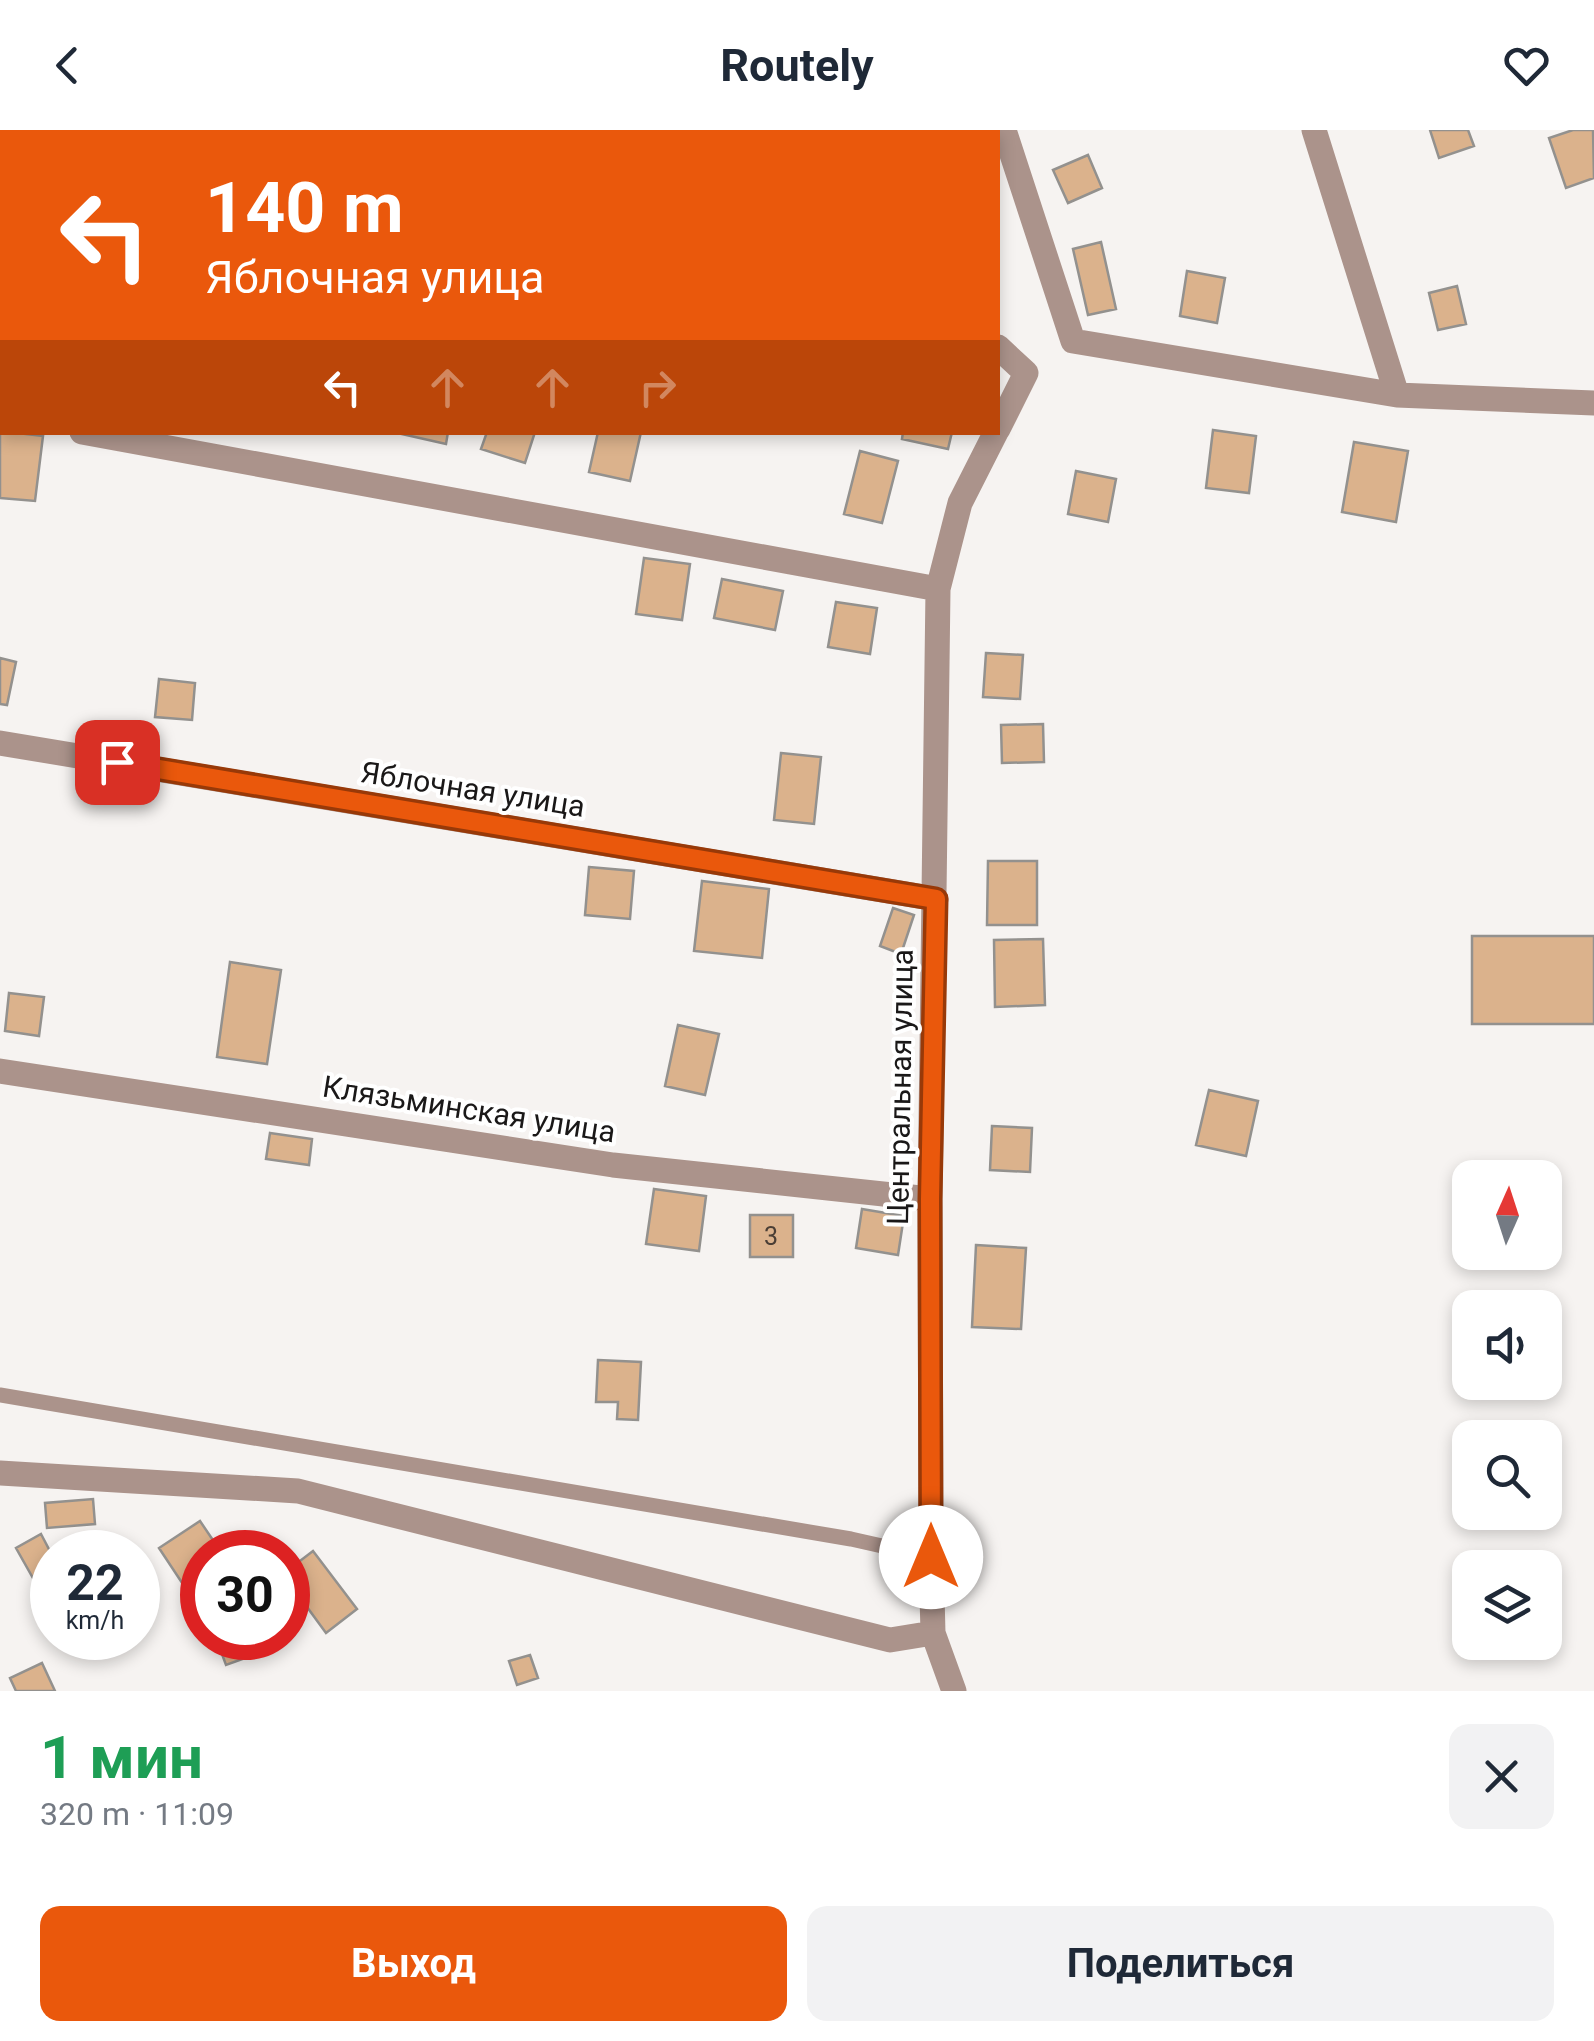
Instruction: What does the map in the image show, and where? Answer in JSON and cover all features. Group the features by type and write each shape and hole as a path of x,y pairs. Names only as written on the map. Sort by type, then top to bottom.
{"street":[{"path":"1004,130 1074,341 1397,395 1594,402"},
{"path":"1314,130 1397,395"},
{"name":"Центральная улица","path":"1000,348 1026,373 1000,425"},
{"path":"98,435 938,590"},
{"name":"Центральная улица","path":"954,1691 933,1634 931,1557 930,1199 938,590 960,503 995,435"},
{"name":"Яблочная улица","path":"0,743 936,899"},
{"name":"Клязьминская улица","path":"0,1071 613,1164 930,1199"},
{"path":"0,1473 298,1492 890,1640 933,1634"}],"lane":[{"path":"0,1395 851,1539 931,1557"}],"building":[{"path":"1430,130 1468,130 1474,146 1439,158"},
{"path":"1573,130 1593,130 1594,178 1566,188 1549,138"},
{"path":"1088,155 1102,188 1068,203 1053,170"},
{"path":"1101,242 1116,309 1088,315 1073,249"},
{"path":"1187,271 1225,278 1217,323 1180,316"},
{"path":"1457,286 1466,324 1438,330 1429,293"},
{"path":"1213,430 1256,436 1249,493 1206,488"},
{"path":"0,435 43,436 35,501 0,498"},
{"path":"406,435 448,435 446,444"},
{"path":"486,435 534,435 525,463 481,449"},
{"path":"597,435 640,435 630,481 589,472"},
{"path":"903,435 951,435 948,449 902,439"},
{"path":"1354,442 1408,451 1396,522 1342,512"},
{"path":"860,451 898,461 882,523 844,514"},
{"path":"1076,471 1116,479 1108,522 1068,514"},
{"path":"644,558 690,564 682,620 636,614"},
{"path":"722,579 783,591 775,630 714,618"},
{"path":"836,602 877,608 870,654 828,647"},
{"path":"986,653 1023,655 1020,699 983,697"},
{"path":"0,658 16,662 7,705 0,704"},
{"path":"159,679 195,683 192,720 155,717"},
{"path":"1043,724 1044,762 1002,763 1001,725"},
{"path":"781,753 821,757 814,824 774,820"},
{"path":"988,861 1037,861 1037,925 987,925"},
{"path":"589,867 634,871 630,919 585,915"},
{"path":"702,881 769,889 762,958 694,951"},
{"path":"893,908 914,915 901,954 880,946"},
{"path":"1472,936 1594,936 1594,1024 1472,1024"},
{"path":"1043,939 1045,1005 995,1007 994,940"},
{"path":"230,962 281,970 267,1064 217,1057"},
{"path":"9,993 44,997 39,1036 5,1031"},
{"path":"678,1025 719,1034 705,1095 665,1086"},
{"path":"1209,1090 1258,1101 1246,1156 1196,1145"},
{"path":"992,1126 1032,1128 1030,1172 990,1170"},
{"path":"270,1133 312,1139 309,1165 266,1159"},
{"path":"654,1189 706,1196 699,1251 646,1244"},
{"path":"862,1209 904,1216 898,1255 856,1248"},
{"path":"750,1215 793,1215 793,1257 750,1257"},
{"path":"976,1245 1026,1248 1021,1329 972,1327"},
{"path":"598,1360 641,1362 638,1420 617,1419 618,1402 596,1402"},
{"path":"93,1499 95,1524 47,1528 45,1503"},
{"path":"200,1521 206,1530 186,1530"},
{"path":"180,1534 180,1580 160,1550"},
{"path":"30,1540 30,1573 16,1548"},
{"path":"313,1551 357,1609 326,1633 310,1611"},
{"path":"530,1655 538,1678 517,1685 509,1661"},
{"path":"42,1663 55,1691 16,1691 10,1678"}],"route":[{"path":"117,762 936,899 930,1199 931,1557"}]}
